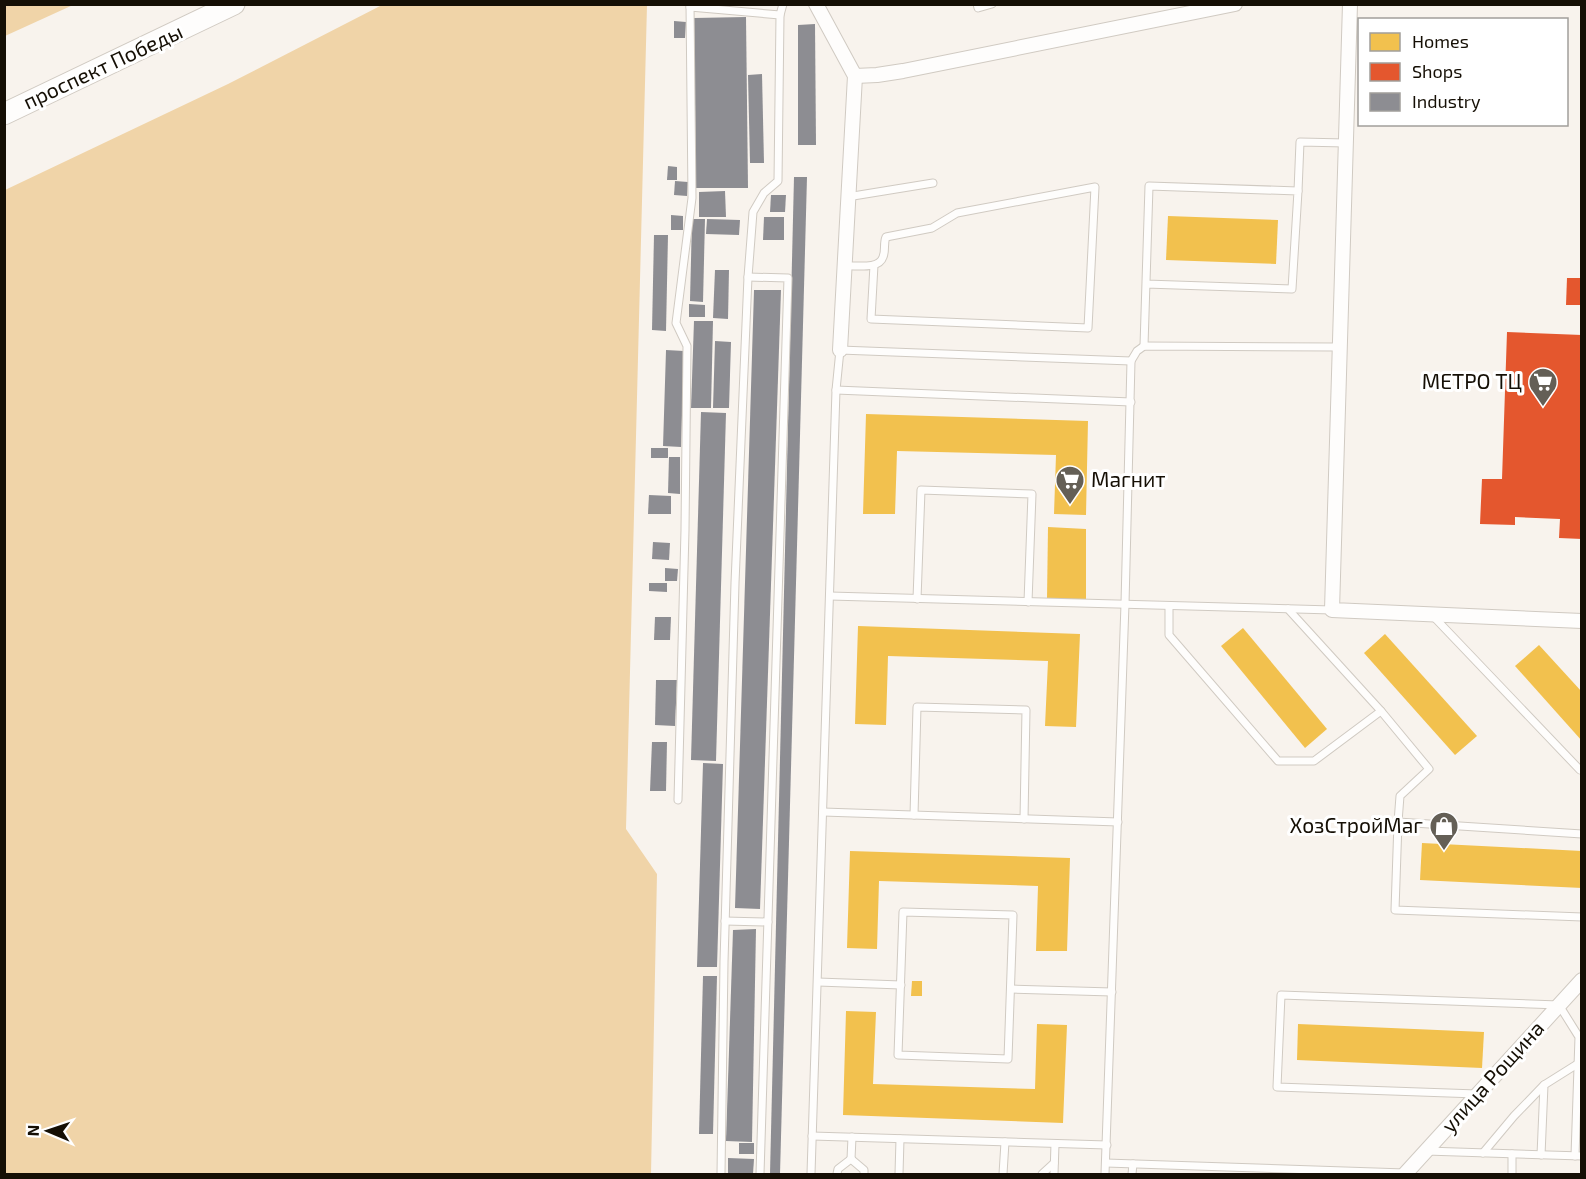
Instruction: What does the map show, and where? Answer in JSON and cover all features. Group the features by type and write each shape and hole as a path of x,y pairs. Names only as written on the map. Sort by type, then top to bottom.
{"main road":[{"name":"проспект Победы","path":"4,114 234,4"}],"street":[{"path":"816,4 855,76 840,350"},
{"path":"855,76 894,72 1235,4"},
{"path":"1350,4 1332,610 1579,624"},
{"name":"улица Рощина","path":"1406,1174 1581,980"}],"lane":[{"path":"721,1174 725,921 735,583 748,277 753,212 764,193 778,181 780,15 783,4"},
{"path":"977,4 978,8 992,4"},
{"path":"678,800 686,518 687,346 676,323 692,198 690,6 780,15"},
{"path":"1146,284 1292,289 1299,142 1346,143"},
{"path":"847,197 933,183"},
{"path":"1144,346 1149,186 1298,191"},
{"path":"844,266 874,265 884,256 884,241 890,235 932,228 957,213 1095,187 1088,328 871,319 874,265"},
{"path":"748,277 788,278 760,1174"},
{"path":"1105,1174 1131,361 1137,351 1144,346 1339,347"},
{"path":"811,1174 836,390 840,350 1131,361"},
{"path":"836,390 1131,402"},
{"path":"917,599 921,490 1032,494 1028,602"},
{"path":"830,596 1332,610"},
{"path":"1169,606 1169,635 1278,761 1314,762 1381,711"},
{"path":"1288,609 1381,711 1429,769 1400,796 1395,910 1581,917"},
{"path":"1431,614 1580,770"},
{"path":"914,815 917,707 1026,710 1024,819"},
{"path":"823,812 1118,822"},
{"path":"1398,822 1581,834"},
{"path":"903,912 1013,915 1011,989 1008,1059 898,1055 903,912"},
{"path":"725,921 768,922"},
{"path":"818,982 901,985"},
{"path":"1011,989 1112,992"},
{"path":"1426,1151 1578,1156 1579,1037 1559,1005 1281,995 1277,1087 1477,1094"},
{"path":"1483,1153 1544,1085 1579,1063"},
{"path":"1541,1155 1544,1085"},
{"path":"812,1136 1107,1146"},
{"path":"851,1160 852,1137"},
{"path":"899,1174 900,1138"},
{"path":"1003,1174 1005,1142"},
{"path":"1054,1174 1055,1144"},
{"path":"1512,1154 1512,1174"},
{"path":"837,1174 838,1169 851,1160"},
{"path":"851,1160 864,1170 864,1174"},
{"path":"1042,1174 1054,1163"},
{"path":"1106,1163 1406,1174"},
{"path":"1132,1174 1133,1164"}],"shaded area":[{"path":"5,4 73,4 73,5 5,36"},
{"path":"382,5 647,5 626,829 657,874 651,1174 5,1174 5,190 228,84"}],"building: Homes":[{"path":"1168,216 1278,220 1276,264 1166,260"},
{"path":"866,414 1088,421 1086,515 1054,514 1056,455 897,451 895,514 863,514"},
{"path":"1048,527 1086,529 1086,599 1047,599"},
{"path":"858,626 1080,634 1076,727 1045,726 1048,661 888,656 886,725 855,724"},
{"path":"1243,628 1327,729 1305,748 1221,646"},
{"path":"1385,634 1477,736 1455,755 1364,653"},
{"path":"1539,645 1582,692 1582,741 1515,666"},
{"path":"1422,843 1582,851 1582,888 1420,880"},
{"path":"850,851 1070,858 1067,951 1036,951 1038,886 879,881 877,949 847,948"},
{"path":"912,981 922,981 922,996 911,996"},
{"path":"846,1011 876,1012 873,1084 1035,1089 1037,1024 1067,1025 1063,1123 843,1115"},
{"path":"1298,1024 1484,1032 1482,1068 1297,1060"}],"building: Shops":[{"path":"1567,278 1582,278 1582,305 1566,305"},
{"name":"МЕТРО ТЦ","path":"1507,332 1582,335 1582,539 1559,538 1560,519 1515,517 1515,525 1480,524 1482,479 1502,479"}],"building: Industry":[{"path":"746,17 748,188 696,188 694,18"},
{"path":"674,21 686,22 685,38 674,38"},
{"path":"815,24 816,145 798,145 798,25"},
{"path":"762,74 764,163 750,163 748,75"},
{"path":"668,166 677,167 677,180 667,180"},
{"path":"794,177 807,177 780,1174 770,1174"},
{"path":"675,181 688,182 687,196 674,195"},
{"path":"725,191 726,217 699,217 699,192"},
{"path":"771,195 786,195 785,212 770,212"},
{"path":"671,215 683,216 683,230 671,230"},
{"path":"764,217 784,217 784,240 763,240"},
{"path":"692,219 705,219 703,302 690,301"},
{"path":"707,219 740,220 739,235 706,234"},
{"path":"654,235 668,235 666,331 652,330"},
{"path":"715,270 729,270 728,319 713,318"},
{"path":"754,290 781,290 760,909 735,908"},
{"path":"689,304 705,305 705,317 689,317"},
{"path":"694,321 713,321 711,408 691,408"},
{"path":"715,341 731,342 729,408 713,408"},
{"path":"666,350 684,351 681,447 663,446"},
{"path":"701,412 726,413 716,761 691,760"},
{"path":"651,448 668,448 668,458 651,458"},
{"path":"669,457 680,457 680,494 668,493"},
{"path":"649,495 671,496 671,514 648,514"},
{"path":"653,542 670,543 669,560 652,559"},
{"path":"665,568 678,569 677,581 665,581"},
{"path":"649,583 667,583 667,592 649,591"},
{"path":"655,617 671,617 670,640 654,640"},
{"path":"656,680 677,680 675,726 655,725"},
{"path":"652,742 667,742 666,791 650,791"},
{"path":"703,763 723,764 717,967 697,967"},
{"path":"756,929 752,1142 726,1141 733,930"},
{"path":"703,976 717,976 713,1134 699,1134"},
{"path":"739,1143 754,1143 754,1154 739,1154"},
{"path":"728,1158 754,1159 753,1174 728,1174"}],"place":[{"name":"МЕТРО ТЦ","path":"1543,408"},
{"name":"Магнит","path":"1070,506"},
{"name":"ХозСтройМаг","path":"1444,852"}]}
